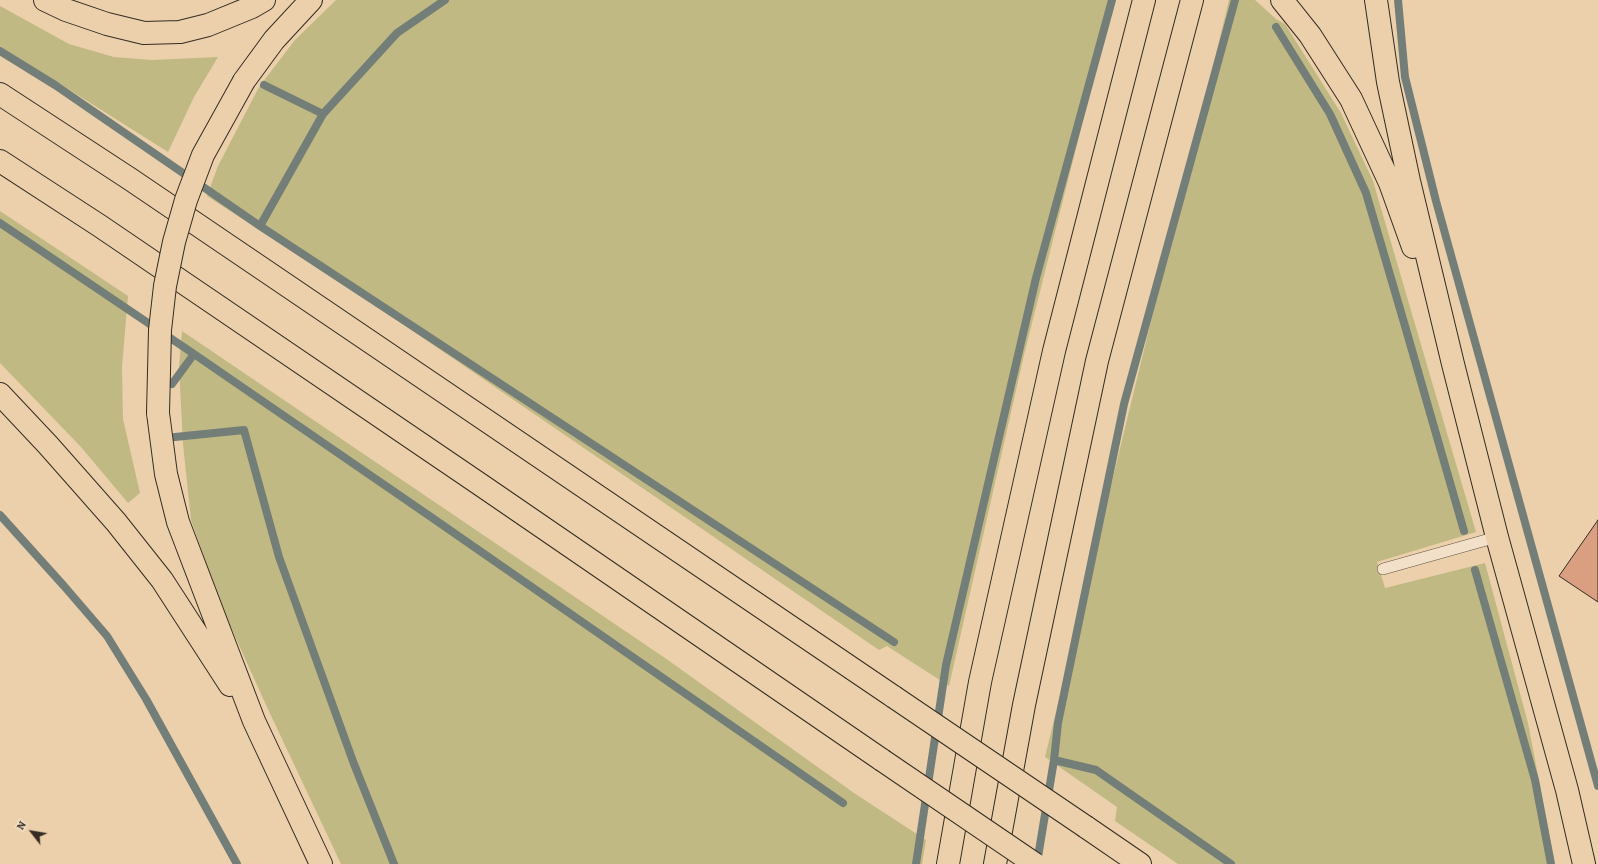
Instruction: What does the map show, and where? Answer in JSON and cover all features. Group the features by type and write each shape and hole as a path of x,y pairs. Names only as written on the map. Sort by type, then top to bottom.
{"highway":[{"path":"45,0 66,10 106,24 144,33 180,32 208,25 252,7 264,0"},
{"path":"311,0 274,40 244,81 203,154 186,200 174,242 165,286 160,330 158,413 166,474 178,522 254,721 321,864"},
{"path":"948,864 980,682 1052,359 1144,0"},
{"path":"995,864 1024,705 1097,361 1192,0"},
{"path":"1282,0 1310,35 1351,99 1390,183 1453,364"},
{"path":"1376,0 1388,82 1453,364 1497,537 1567,790 1584,864"},
{"path":"0,94 143,188 1140,864"},
{"path":"0,161 100,226 1035,864"},
{"path":"0,394 106,510 158,574 254,721"},
{"path":"1567,790 1592,864"}],"lane":[{"path":"1383,569 1497,537"}],"shaded area":[{"path":"336,0 1116,0 1090,93 1024,355 949,686 887,646 879,650 375,305 207,196 218,166 259,87 295,40"},
{"path":"1229,0 1255,0 1276,19 1285,24 1341,113 1373,181 1476,532 1377,562 1385,588 1485,563 1528,723 1555,864 1178,864 1115,821 1117,807 1045,757"},
{"path":"0,6 69,44 114,57 152,60 218,57 194,97 168,152 0,46"},
{"path":"0,211 128,296 122,367 123,419 140,493 128,503 81,447 0,363"},
{"path":"182,331 665,658 854,793 926,840 922,864 341,864 220,603 191,520 183,444 179,366"}],"building":[{"path":"1598,520 1598,602 1559,576"}],"waterway":[{"path":"323,114 397,33 445,0"},
{"path":"916,864 946,665 1036,278 1112,0"},
{"path":"1037,863 1054,760 1058,723 1124,404 1235,0"},
{"path":"1398,0 1405,77 1436,201 1598,786"},
{"path":"1276,27 1330,114 1366,193 1464,531"},
{"path":"0,51 55,85 260,226 894,642"},
{"path":"260,226 323,114 264,85"},
{"path":"0,223 431,517 843,803"},
{"path":"172,384 194,354"},
{"path":"175,437 244,430 279,557 354,764 394,864"},
{"path":"0,515 107,636 146,699 237,864"},
{"path":"1475,570 1535,780 1551,864"},
{"path":"1054,760 1096,770 1231,864"}]}
